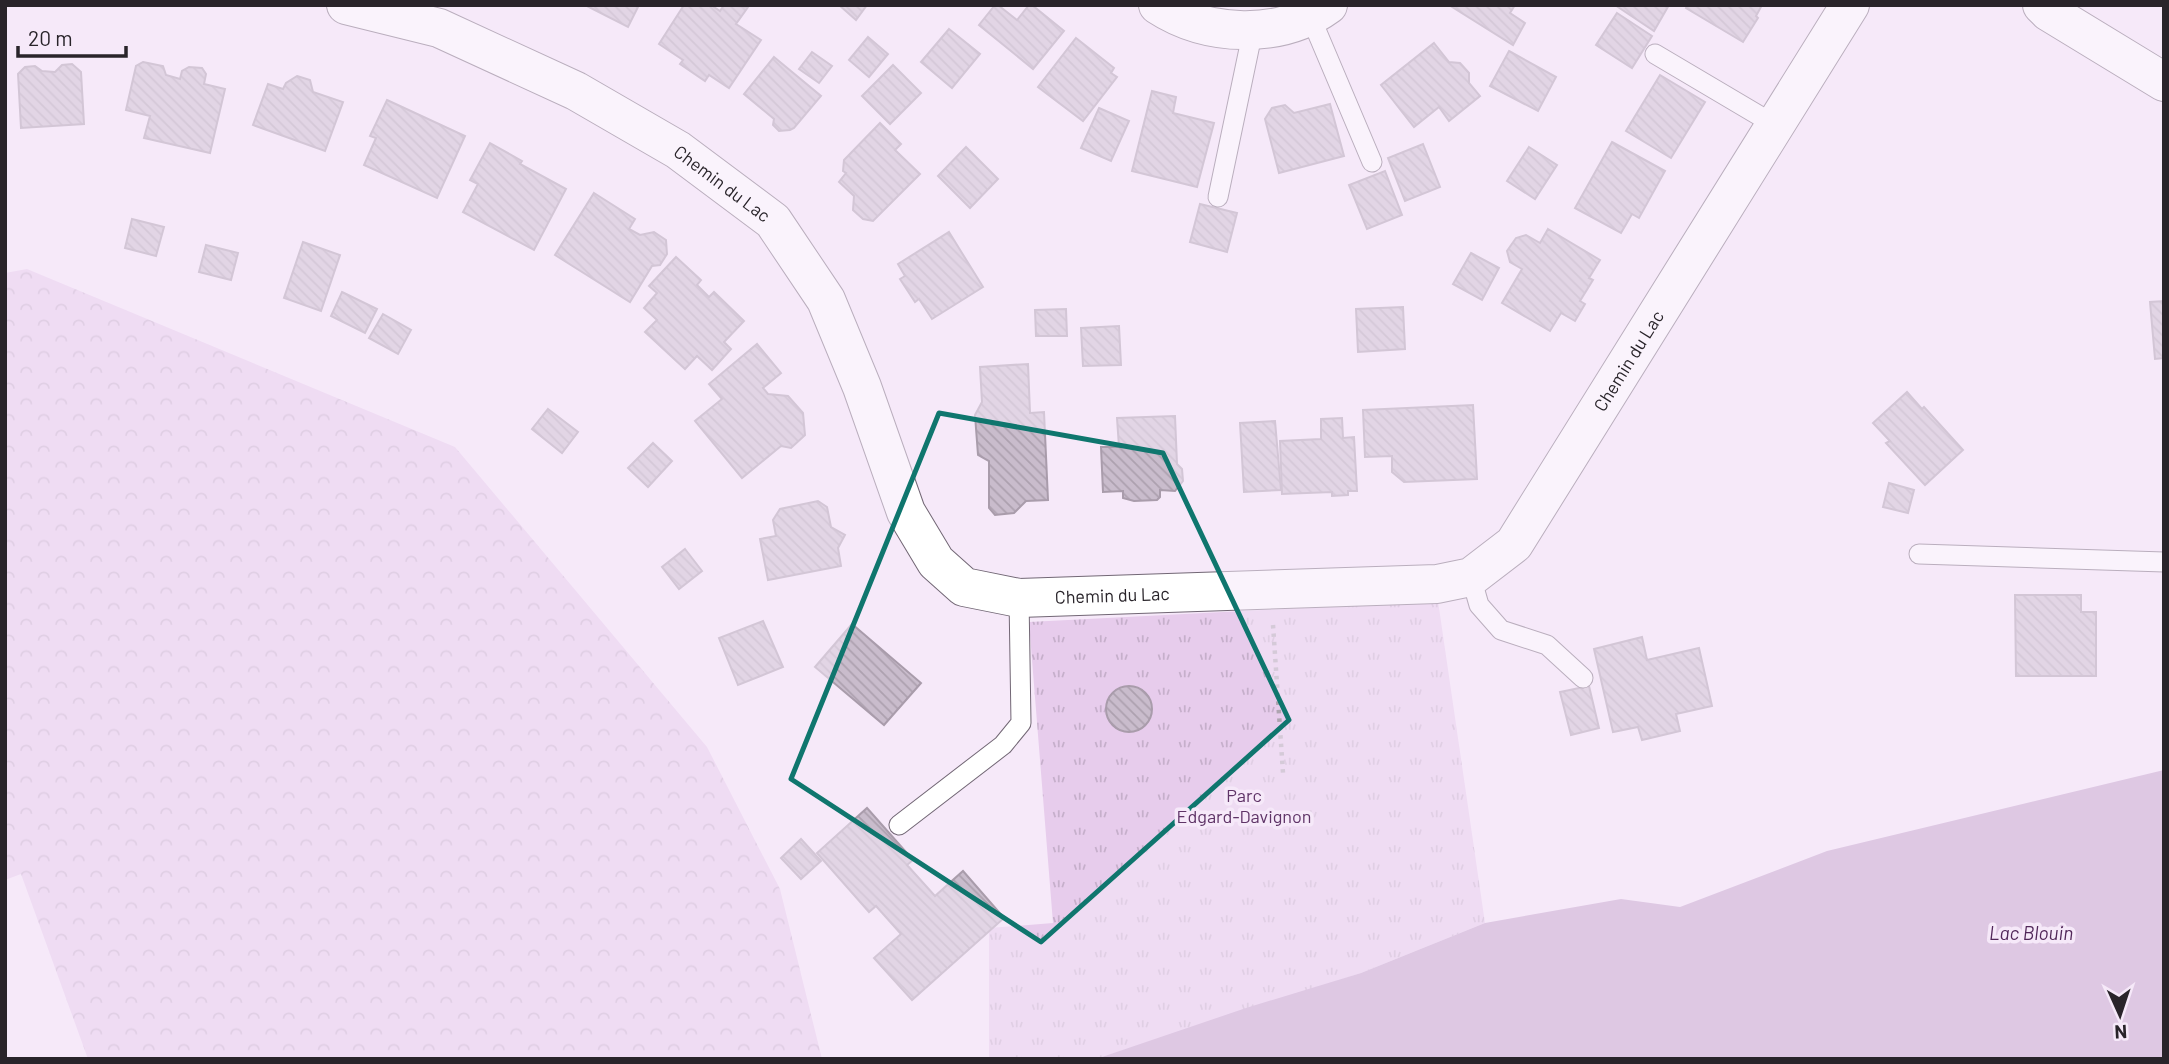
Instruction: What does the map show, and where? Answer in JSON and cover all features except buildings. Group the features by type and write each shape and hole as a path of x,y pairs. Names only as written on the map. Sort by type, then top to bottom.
{"street":[{"name":"Chemin du Lac","path":"346,5 439,28 576,92 678,150 773,221 826,300 862,387 906,512 936,562 964,587 1019,598 1437,584 1471,577 1514,544 1850,5"},
{"path":"1158,5 1202,26 1253,30 1283,26 1320,11"},
{"path":"2042,5 2049,12 2164,82"}],"lane":[{"path":"1320,11 1372,162"},
{"path":"1218,197 1253,30"},
{"path":"1655,54 1775,125"},
{"path":"1919,554 2164,562"},
{"path":"1471,577 1479,605 1501,630 1547,645 1583,678"},
{"path":"899,825 1003,745 1021,723 1019,598"}],"path":[{"path":"1271,589 1283,772"}],"highlighted area":[{"path":"939,413 1163,453 1289,720 1041,942 791,779"}],"green space":[{"path":"27,269 455,447 707,747 780,889 822,1059 88,1059 21,874 5,880 5,273"},
{"name":"Parc Edgard-Davignon","path":"1438,601 1485,923 1361,973 1096,1059 989,1059 989,928 1053,923 1029,622"}],"water":[{"name":"Lac Blouin","path":"2164,770 2164,1059 1096,1059 1246,1008 1361,973 1485,923 1621,899 1680,907 1827,851"}]}
